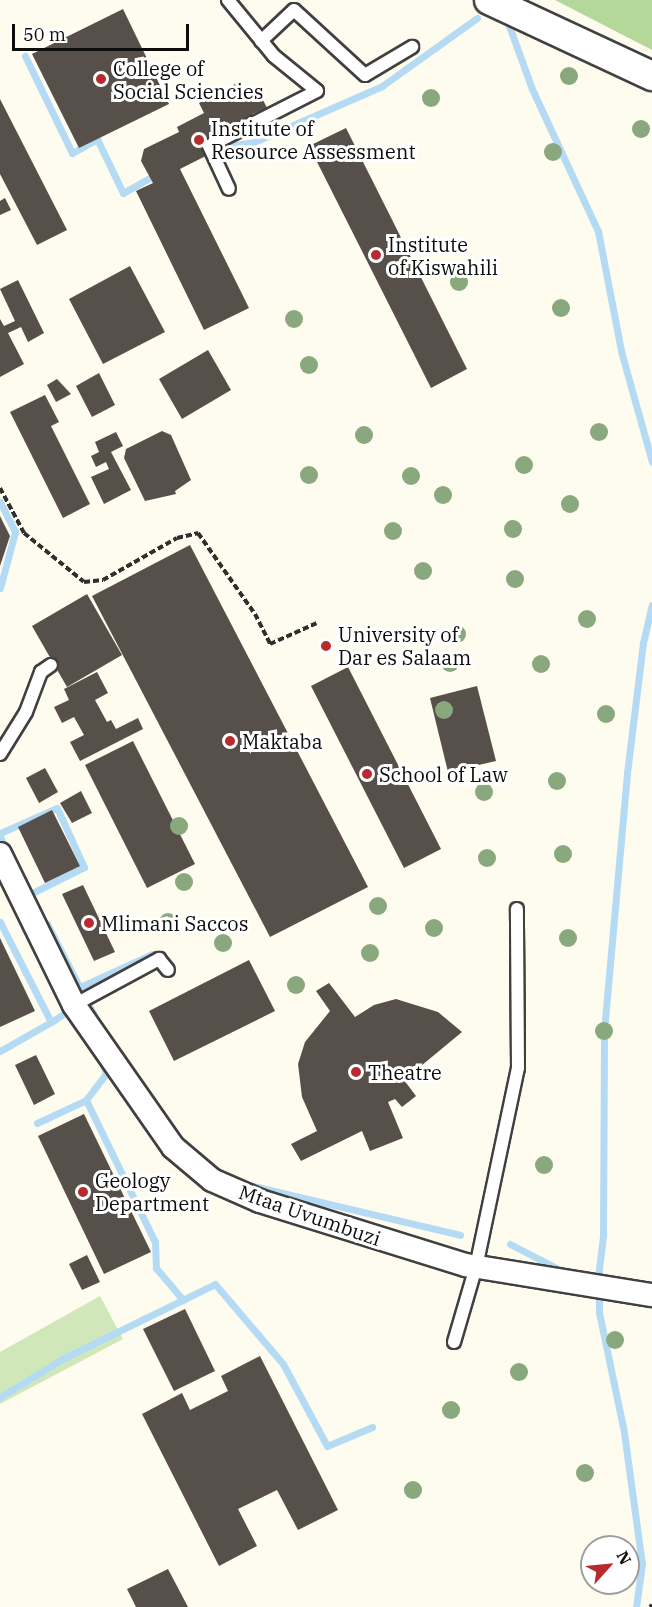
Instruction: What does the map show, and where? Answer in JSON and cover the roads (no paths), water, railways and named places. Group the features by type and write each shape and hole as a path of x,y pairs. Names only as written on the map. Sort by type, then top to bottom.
{"street":[{"path":"489,0 652,76"},
{"name":"Mtaa Uvumbuzi","path":"0,854 74,1005 173,1147 212,1180 261,1201 476,1267 652,1295"}],"lane":[{"path":"228,0 261,41 317,91 209,146 229,189"},
{"path":"261,41 294,10 365,75 412,48"},
{"path":"0,754 26,712 41,672 51,665"},
{"path":"454,1342 476,1267 518,1068 517,909"},
{"path":"74,1005 159,959 168,970"}],"waterway":[{"path":"220,147 254,142 382,86 477,18"},
{"path":"508,23 532,89 598,231 621,351 652,462"},
{"path":"25,56 72,153 97,139 123,193 158,173"},
{"path":"0,502 15,532 0,588"},
{"path":"636,1607 642,1564 624,1432 599,1312 599,1269 603,1234 604,1031 627,773 643,643 652,605"},
{"path":"0,833 57,808 84,867 30,894"},
{"path":"0,837 7,851"},
{"path":"0,922 51,1022 0,1051"},
{"path":"47,924 94,1015"},
{"path":"80,987 152,954"},
{"path":"51,1022 71,1009"},
{"path":"86,1100 106,1073 101,1060"},
{"path":"37,1123 86,1100 155,1242 156,1268 183,1300"},
{"path":"249,1185 460,1235"},
{"path":"510,1244 564,1272"},
{"path":"0,1397 64,1358 215,1284 283,1364 327,1446 372,1427"}],"place":[{"name":"College of Social Sciencies","path":"101,79"},
{"name":"Institute of Resource Assessment","path":"199,140"},
{"name":"Institute of Kiswahili","path":"376,255"},
{"name":"University of Dar es Salaam","path":"326,646"},
{"name":"Maktaba","path":"230,741"},
{"name":"School of Law","path":"367,774"},
{"name":"Mlimani Saccos","path":"89,923"},
{"name":"Theatre","path":"356,1072"},
{"name":"Geology Department","path":"83,1192"}]}
